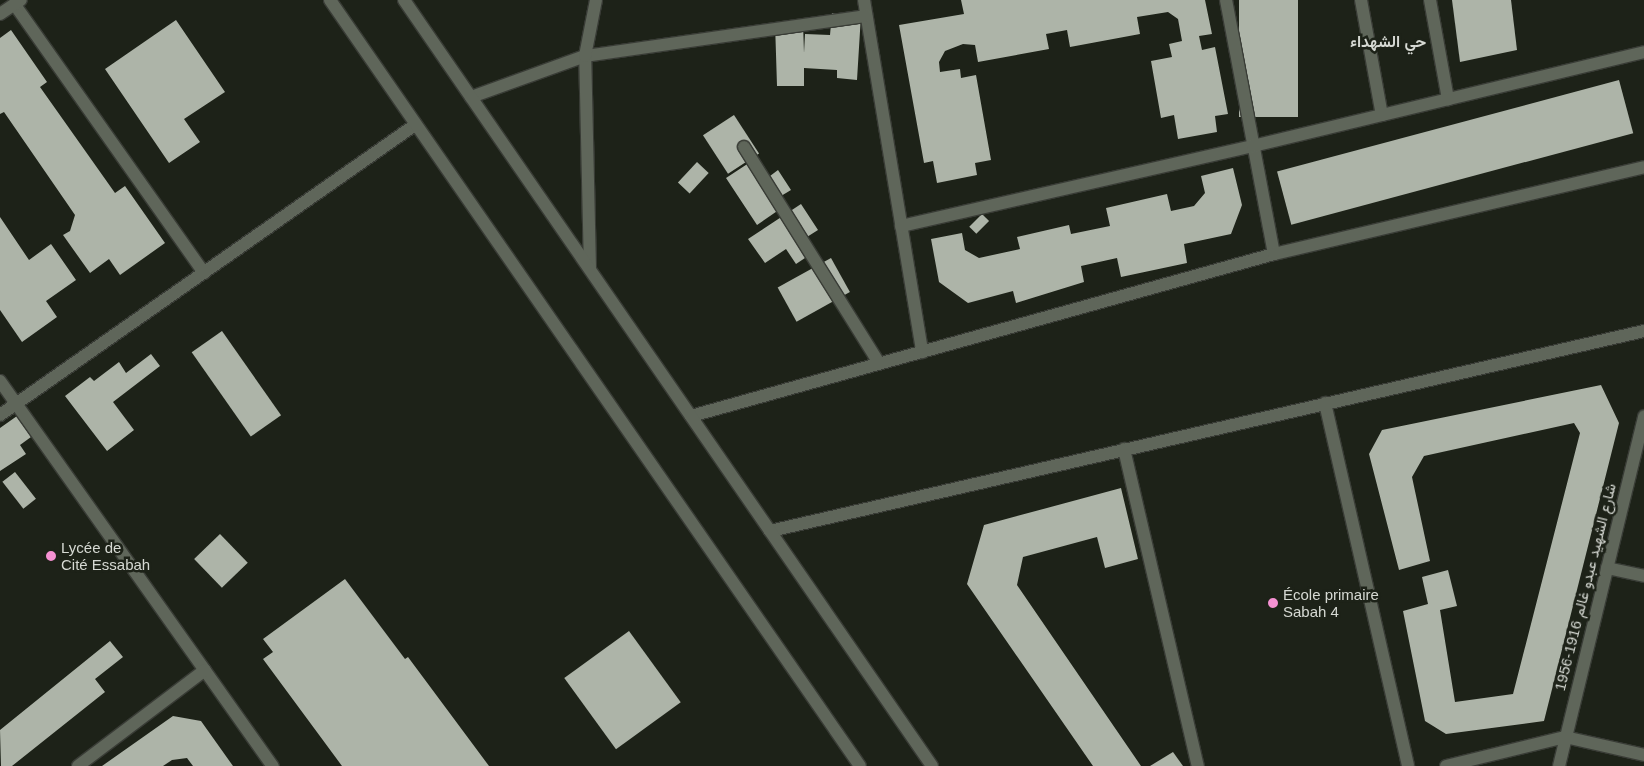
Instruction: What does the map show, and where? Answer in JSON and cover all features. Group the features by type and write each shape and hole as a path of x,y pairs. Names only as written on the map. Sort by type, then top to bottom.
{"street":[{"path":"330,0 860,766"},
{"path":"404,0 932,766"},
{"path":"590,269 586,56 596,0"},
{"path":"864,0 922,352"},
{"path":"1226,0 1274,254"},
{"path":"1361,0 1382,115"},
{"path":"1430,0 1448,99"},
{"path":"0,14 18,2 204,273"},
{"path":"471,97 586,56 866,16"},
{"path":"901,226 1254,146 1644,52"},
{"path":"0,415 415,125"},
{"path":"744,147 879,364"},
{"path":"691,416 1274,254 1644,167"},
{"path":"770,531 1644,331"},
{"path":"0,381 273,766"},
{"path":"1325,403 1408,766"},
{"name":"شارع الشهيد عبدو غالم 1916-1956","path":"1559,766 1644,416"},
{"path":"1124,450 1198,766"},
{"path":"1607,568 1644,576"},
{"path":"78,766 205,670"},
{"path":"1446,766 1565,737 1644,755"}],"building":[{"path":"961,0 1205,0 1212,34 1199,36 1202,50 1215,47 1228,114 1215,116 1217,132 1178,139 1174,115 1161,118 1151,61 1172,57 1169,44 1182,41 1178,19 1168,12 1137,17 1140,34 1070,47 1067,30 1046,34 1049,49 978,62 975,45 963,44 945,51 939,62 940,72 960,69 961,78 976,75 991,160 975,163 977,175 937,183 933,161 924,163 899,25 964,14"},
{"path":"1239,0 1298,0 1298,117 1239,117"},
{"path":"1452,0 1511,0 1517,50 1460,62"},
{"path":"832,13 861,15 857,80 837,78 837,70 804,68 804,86 777,86 775,23 803,23 804,53 805,34 830,35"},
{"path":"176,20 225,92 184,119 200,142 169,163 105,69"},
{"path":"11,30 47,82 40,87 115,193 125,186 165,243 120,275 109,259 90,273 63,235 70,231 75,215 4,112 0,114 0,38"},
{"path":"1619,80 1633,133 1291,225 1277,172"},
{"path":"734,115 759,154 728,174 703,135"},
{"path":"758,157 770,176 778,170 791,190 781,196 786,205 757,225 726,178"},
{"path":"697,162 709,173 690,193 678,182"},
{"path":"1233,168 1242,205 1231,234 1184,244 1187,263 1121,277 1117,258 1081,266 1084,282 1016,303 1013,291 968,303 939,282 931,239 962,233 965,250 979,258 1020,249 1017,237 1069,225 1071,234 1110,226 1106,208 1167,194 1171,211 1194,206 1205,193 1201,176"},
{"path":"801,204 818,230 799,242 808,256 796,264 786,249 765,263 748,239"},
{"path":"982,214 989,221 976,234 969,227"},
{"path":"0,217 29,260 51,244 76,280 46,301 57,317 22,342 0,310"},
{"path":"831,258 850,292 797,322 778,288"},
{"path":"222,331 281,415 251,437 192,352"},
{"path":"151,354 160,366 113,402 134,430 107,451 65,396 90,377 94,381 119,362 126,373"},
{"path":"1601,385 1619,423 1544,721 1446,734 1425,721 1403,611 1428,604 1422,577 1448,570 1457,606 1440,610 1455,702 1513,694 1580,433 1574,423 1424,456 1412,477 1430,561 1399,570 1369,454 1382,430"},
{"path":"17,416 31,437 20,445 26,454 0,471 0,428"},
{"path":"15,472 36,499 23,509 2,482"},
{"path":"1121,488 1138,559 1105,568 1097,537 1023,557 1017,585 1141,766 1093,766 967,584 984,525"},
{"path":"220,534 248,563 222,588 194,559"},
{"path":"345,579 405,659 408,657 489,766 342,766 263,659 273,652 263,639"},
{"path":"629,631 681,702 616,749 564,678"},
{"path":"110,641 123,657 95,679 105,692 12,766 1,766 0,730"},
{"path":"173,716 201,721 233,766 193,766 187,758 172,760 163,766 102,766"},
{"path":"1173,752 1183,766 1150,766"}],"place":[{"name":"Lycée de Cité Essabah","path":"51,556"},
{"name":"École primaire Sabah 4","path":"1273,603"}],"district":[{"name":"حي الشهداء","path":"1388,42"}]}
